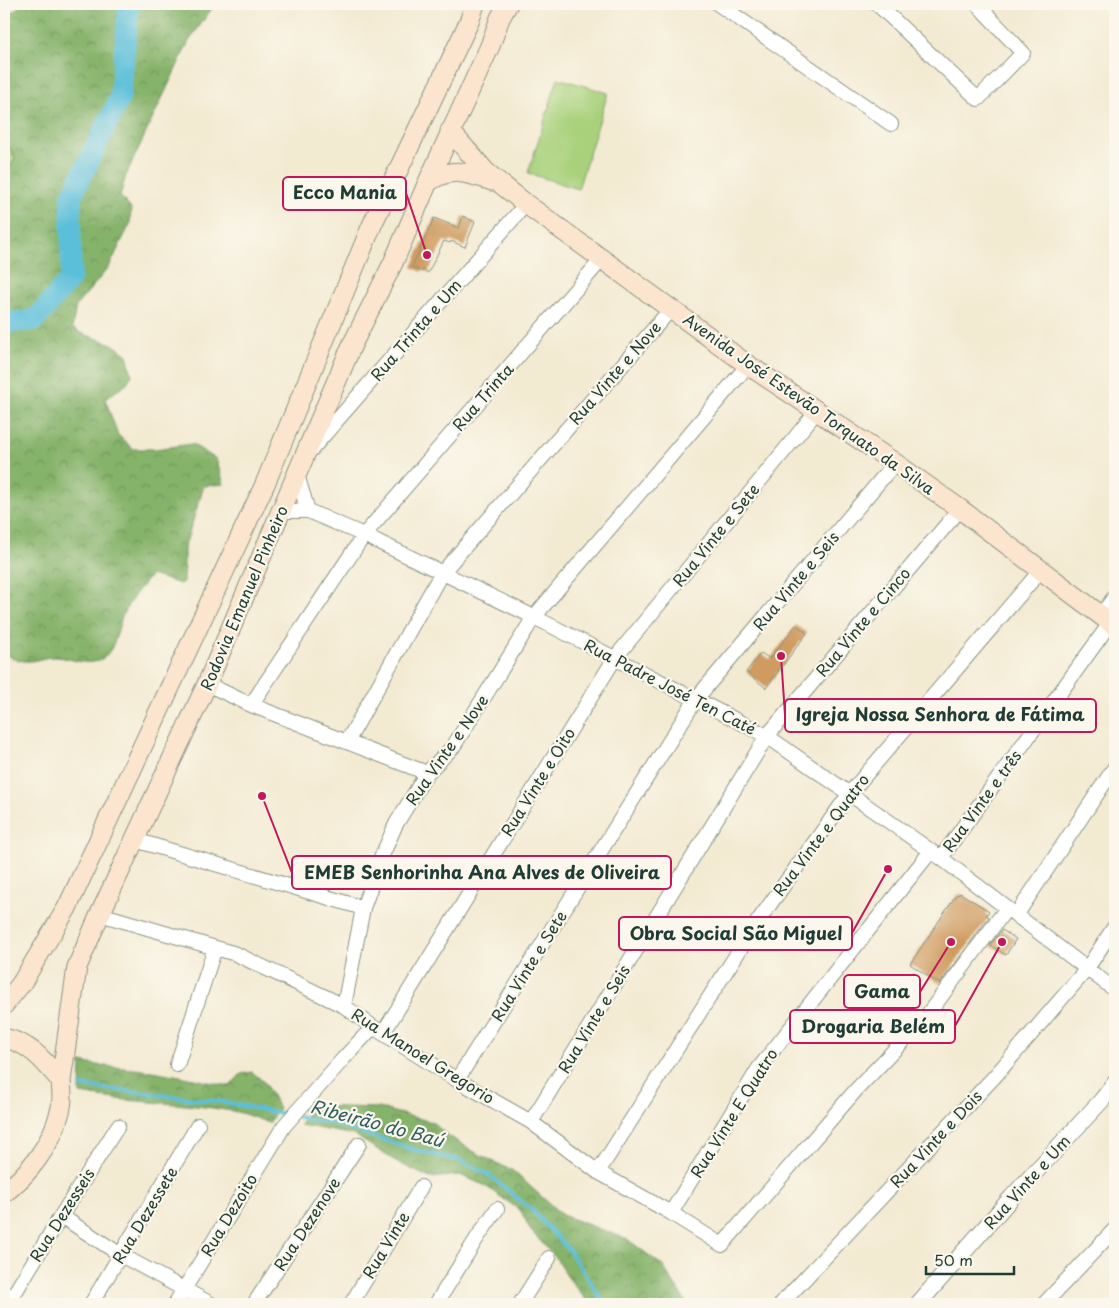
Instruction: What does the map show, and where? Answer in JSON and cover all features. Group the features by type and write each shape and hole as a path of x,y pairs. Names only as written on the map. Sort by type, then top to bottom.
{"main road":[{"name":"Rodovia Emanuel Pinheiro","path":"4,1005 21,984 71,899 265,484 372,225 469,22 475,4"},
{"name":"Rodovia Emanuel Pinheiro","path":"4,1193 18,1183 52,1135 60,1115 61,1081 77,967 207,684 352,345 393,264 508,5"},
{"name":"Avenida José Estevão Torquato da Silva","path":"450,132 481,166 526,204 748,365 895,463 960,509 1109,620"},
{"name":"Avenida José Estevão Torquato da Silva","path":"428,182 438,175 451,172 466,172 501,184"},
{"path":"4,1038 24,1045 33,1051 61,1081"}],"street":[{"path":"718,4 890,124"},
{"path":"877,4 978,99 1023,52 977,4"},
{"name":"Rua Trinta e Um","path":"305,456 337,422 526,204"},
{"name":"Rua Trinta","path":"364,536 602,259"},
{"name":"Rua Vinte e Nove","path":"441,574 672,309"},
{"path":"534,617 748,365"},
{"name":"Rua Vinte e Sete","path":"615,658 816,412"},
{"name":"Rua Vinte e Seis","path":"696,699 895,463"},
{"path":"282,511 308,511 297,475"},
{"name":"Rua Vinte e Cinco","path":"767,736 960,509"},
{"name":"Rua Padre José Ten Caté","path":"308,511 534,617 767,736 936,854 1086,970 1115,990"},
{"path":"251,705 364,536"},
{"name":"Rua Vinte e Quatro","path":"598,1172 758,921 850,794 1041,570"},
{"path":"348,742 441,574"},
{"name":"Rua Vinte e três","path":"936,854 1109,620 1115,596"},
{"name":"Rua Vinte e Nove","path":"344,1006 363,908 381,858 396,824 427,773 453,747 534,617"},
{"name":"Rua Vinte e Oito","path":"378,1030 615,658"},
{"path":"207,684 251,705 427,773"},
{"name":"Rua Vinte e Sete","path":"457,1080 696,699"},
{"name":"Rua Vinte e Seis","path":"531,1122 767,736"},
{"path":"1012,911 1115,767"},
{"path":"135,840 363,908"},
{"name":"Rua Vinte E Quatro","path":"671,1213 759,1068 936,854"},
{"name":"Rua Manoel Gregorio","path":"100,914 236,954 344,1006 457,1080 531,1122 598,1172 722,1244 856,1090 925,1018 1012,911"},
{"path":"1086,970 1115,926"},
{"path":"177,1065 215,948"},
{"name":"Rua Vinte e Dois","path":"781,1304 996,1075 1086,970"},
{"name":"Rua Dezoito","path":"175,1304 284,1126 378,1030"},
{"name":"Rua Vinte e Um","path":"918,1304 1102,1100 1115,1083"},
{"name":"Rua Dezessete","path":"91,1304 198,1125"},
{"name":"Rua Dezesseis","path":"8,1304 118,1126"},
{"name":"Rua Dezenove","path":"254,1304 359,1144"},
{"name":"Rua Vinte","path":"351,1304 421,1187"},
{"path":"436,1304 497,1209"},
{"path":"61,1216 122,1255 211,1304"},
{"path":"1044,1304 1115,1228"},
{"path":"520,1304 549,1258"}],"green space":[{"path":"22,4 215,4 189,41 126,175 120,196 131,209 130,224 109,267 76,306 72,328 112,344 127,354 132,375 126,384 105,399 118,435 133,449 155,449 192,444 216,459 224,484 204,486 184,549 184,581 180,584 151,575 126,608 111,649 101,660 93,662 57,657 24,661 4,654 4,180 15,158 4,137 4,20"},
{"path":"558,78 608,93 578,189 528,173"},
{"path":"4,138 15,158 4,180"},
{"path":"81,1062 100,1066 158,1072 230,1086 241,1074 252,1072 264,1082 279,1108 269,1123 242,1113 213,1108 80,1094"},
{"path":"311,1106 379,1108 432,1122 447,1135 476,1153 513,1171 562,1215 627,1239 662,1265 687,1304 589,1304 567,1276 556,1258 531,1231 521,1211 484,1185 460,1175 430,1178 399,1163 354,1135 300,1125"}],"building":[{"path":"463,216 475,222 465,247 451,241 450,243 444,241 428,273 423,269 422,272 412,267 434,218 459,228"},
{"path":"796,625 807,633 766,688 746,672 761,653 770,659"},
{"path":"960,893 989,911 986,915 989,917 940,984 910,964 957,894 959,895"},
{"path":"1002,930 1016,939 1006,955 990,945"}],"waterway":[{"path":"4,323 35,320 71,278 71,197 120,97 129,4"},
{"name":"Ribeirão do Baú","path":"81,1086 223,1102 289,1115"},
{"name":"Ribeirão do Baú","path":"298,1117 333,1123 415,1150 459,1160 489,1175 532,1210 568,1249 605,1304"}],"place":[{"name":"Ecco Mania","path":"427,255"},
{"name":"Igreja Nossa Senhora de Fátima","path":"781,656"},
{"name":"EMEB Senhorinha Ana Alves de Oliveira","path":"262,796"},
{"name":"Obra Social São Miguel","path":"888,869"},
{"name":"Gama","path":"951,942"},
{"name":"Drogaria Belém","path":"1002,942"}]}
